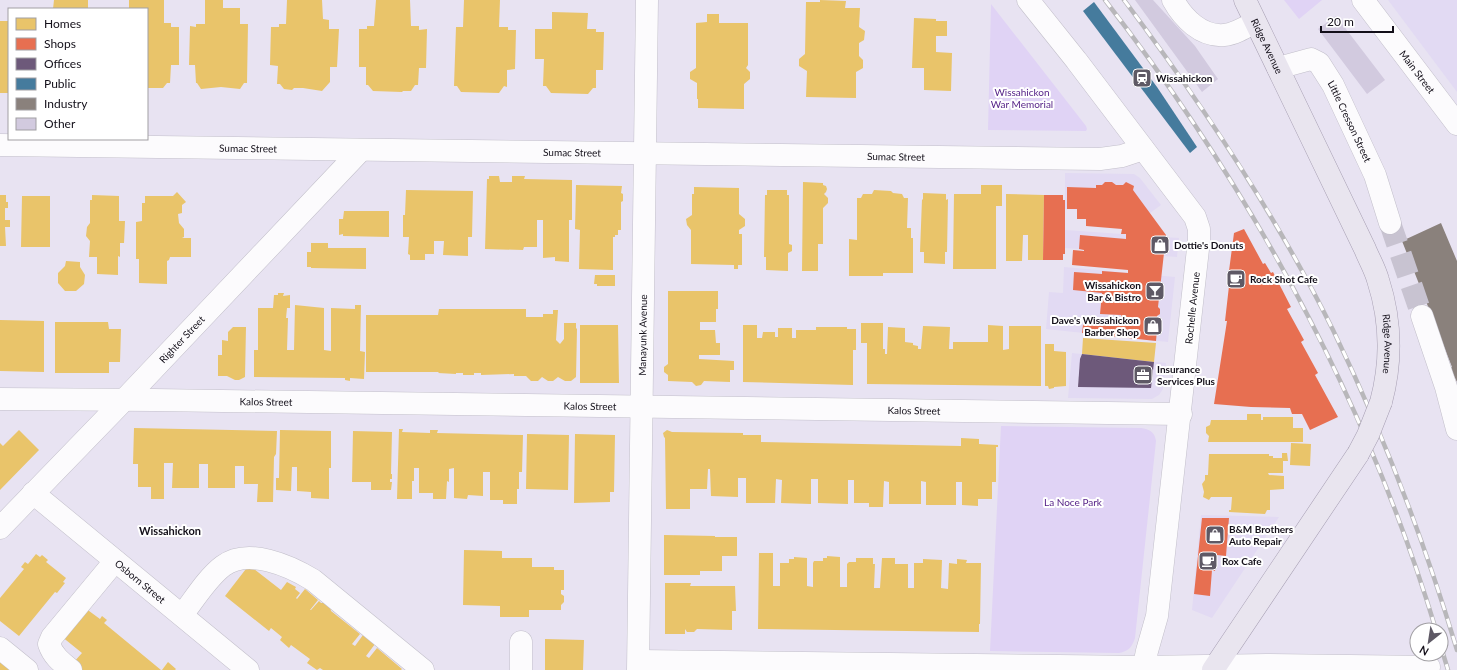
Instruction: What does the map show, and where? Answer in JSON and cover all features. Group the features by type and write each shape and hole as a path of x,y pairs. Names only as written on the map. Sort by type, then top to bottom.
{"main road":[{"name":"Ridge Avenue","path":"1215,668 1358,454 1368,435 1386,385 1389,339 1387,318 1378,278 1245,0"}],"street":[{"name":"Manayunk Avenue","path":"638,666 647,0"},
{"name":"Rochelle Avenue","path":"1028,0 1076,60 1195,217 1199,229 1181,414 1157,616 1143,669"},
{"path":"1173,0 1185,18 1201,30 1211,34 1223,35 1232,33 1255,22"},
{"name":"Main Street","path":"1363,0 1457,124"},
{"name":"Little Cresson Street","path":"1278,68 1311,59 1323,67 1373,170 1390,222"},
{"name":"Sumac Street","path":"0,145 1100,159 1122,156 1143,149"},
{"name":"Righter Street","path":"0,528 124,400 361,150"},
{"path":"1422,316 1446,387 1457,429"},
{"name":"Kalos Street","path":"0,399 1181,414"},
{"name":"Osborn Street","path":"33,493 248,670"},
{"path":"182,615 215,573 224,565 238,559 251,558 269,560 299,571 313,580 423,670"},
{"path":"71,670 56,658 49,644 52,637 115,561"},
{"path":"521,642 521,670"},
{"path":"0,648 27,670"},
{"path":"638,666 1143,669 1275,665 1429,667"}],"shaded area":[{"path":"1388,0 1457,0 1457,92"},
{"path":"1065,173 1134,174 1140,178 1161,205 1150,213 1065,209"},
{"path":"1065,230 1179,238 1177,257 1065,248"},
{"path":"1064,267 1175,277 1168,342 1046,329 1049,292 1063,293"},
{"path":"1072,353 1166,363 1163,389 1159,395 1152,399 1068,398"},
{"path":"1201,515 1279,517 1212,618 1192,610"}],"green space":[{"path":"1284,0 1322,0 1299,19"},
{"name":"Wissahickon War Memorial","path":"991,4 1086,126 1086,131 988,130"},
{"name":"La Noce Park","path":"1001,426 1141,428 1147,429 1153,433 1156,441 1135,638 1128,650 1119,653 990,651"}],"building: Homes":[{"path":"54,0 88,0 88,8 53,8"},
{"path":"129,0 164,0 164,23 171,23 171,27 179,27 179,65 171,65 170,83 167,83 163,88 148,88 148,8 129,8"},
{"path":"205,0 223,0 223,8 240,8 240,24 248,24 247,83 244,83 240,89 221,87 201,89 196,83 195,65 189,65 190,26 196,27 196,24 205,24"},
{"path":"287,0 322,0 323,19 329,20 329,29 339,29 337,67 330,67 330,82 322,91 303,88 294,88 292,90 284,89 280,84 277,84 278,66 270,65 271,27 279,27 279,24 286,24"},
{"path":"376,0 410,0 411,26 419,26 419,30 427,29 426,68 419,68 418,85 415,85 411,91 373,91 368,85 366,85 366,67 359,67 359,29 367,29 367,26 374,26"},
{"path":"464,0 500,0 499,27 508,27 508,30 516,30 515,69 507,70 507,87 504,86 499,93 461,92 457,86 454,86 456,27 463,27"},
{"path":"820,0 846,1 845,8 860,8 859,27 865,31 864,40 859,43 859,56 863,60 863,68 856,72 856,98 806,97 807,71 799,66 799,59 805,54 806,2 820,2"},
{"path":"552,12 588,13 587,29 596,29 596,32 604,32 603,70 596,70 596,88 593,88 588,94 551,93 546,86 543,86 544,59 535,59 535,29 552,29"},
{"path":"707,14 719,14 719,23 748,23 748,65 746,68 750,72 750,79 744,84 744,109 698,108 697,83 690,79 690,72 696,68 696,23 707,22"},
{"path":"914,18 947,21 947,36 936,36 936,52 952,53 951,91 924,90 924,68 912,68"},
{"path":"0,21 8,21 8,93 0,93"},
{"path":"489,176 499,176 500,182 512,182 512,176 525,176 524,179 572,180 572,220 569,220 569,262 555,261 555,257 543,258 543,220 537,220 537,247 524,247 523,250 485,249 487,179 489,179"},
{"path":"803,182 823,183 827,189 824,194 828,198 828,203 823,208 823,244 818,244 818,271 802,271"},
{"path":"576,185 622,186 621,193 623,194 623,201 621,202 621,230 618,230 618,235 613,237 613,270 579,269 580,230 575,229"},
{"path":"981,185 1002,185 1002,206 996,206 996,269 953,269 954,194 981,194"},
{"path":"694,187 739,188 739,214 745,219 745,226 739,230 739,234 742,234 742,265 738,265 738,269 734,269 734,265 691,264 691,230 687,225 686,219 692,215 692,194 694,194"},
{"path":"406,190 473,191 472,237 468,237 468,256 443,255 444,241 434,241 434,254 425,254 425,260 410,260 410,255 408,254 409,237 403,237 403,215 405,215"},
{"path":"767,190 787,190 787,195 789,195 789,244 792,245 792,251 788,253 788,271 766,270 766,257 764,257 765,195 767,195"},
{"path":"874,190 891,191 893,193 902,194 904,198 908,198 907,228 911,228 911,238 913,238 913,273 883,273 883,276 849,276 849,239 857,240 857,198 861,198 863,194 872,194"},
{"path":"177,192 186,202 182,205 182,213 178,214 179,223 184,229 184,237 182,238 191,238 191,257 170,257 167,261 167,284 139,283 139,259 136,259 136,222 142,221 142,203 145,203 145,196 173,196"},
{"path":"923,193 946,194 946,200 948,199 947,252 945,252 945,264 924,263 924,252 920,252"},
{"path":"1006,194 1044,195 1043,260 1028,260 1028,235 1023,235 1022,261 1006,261"},
{"path":"0,195 6,195 6,202 8,202 8,208 5,208 5,220 10,220 10,227 5,227 6,246 0,246"},
{"path":"92,195 119,196 119,221 125,221 124,243 120,243 120,257 118,256 118,275 97,274 97,257 89,257 90,241 86,236 87,227 90,223 90,200 92,200"},
{"path":"22,196 50,196 50,247 21,247"},
{"path":"344,211 389,211 389,237 339,235 339,219 343,219"},
{"path":"311,243 328,243 328,248 366,248 366,269 307,267 307,252 311,252"},
{"path":"66,261 80,262 80,267 85,275 84,284 76,291 65,291 58,283 58,273 65,266"},
{"path":"595,275 615,275 615,286 597,286 597,284 594,284"},
{"path":"668,291 718,291 716,322 700,322 700,330 715,330 716,343 720,343 720,355 699,355 699,359 734,361 734,370 730,370 730,382 704,381 701,385 696,386 692,382 668,381 668,375 664,372 664,367 668,364"},
{"path":"278,293 284,293 283,296 290,295 290,308 287,308 286,318 288,318 287,350 294,350 295,305 324,308 324,350 331,351 331,308 355,309 355,305 361,305 360,351 365,352 364,379 350,378 350,381 345,380 345,378 254,377 254,350 258,350 258,308 273,308 274,295 278,295"},
{"path":"439,309 526,309 526,317 543,317 543,314 553,314 553,310 558,310 556,340 560,344 564,339 564,323 576,323 576,377 571,381 565,381 558,377 553,381 548,381 542,377 538,381 531,381 526,376 514,376 514,374 481,375 481,373 474,373 474,375 463,375 463,373 438,373 439,372 366,372 366,315 438,315"},
{"path":"0,320 44,321 44,372 0,371"},
{"path":"55,322 108,322 109,329 121,329 120,362 109,362 109,373 55,373"},
{"path":"861,323 883,323 883,349 885,349 885,354 887,354 888,327 905,328 905,342 913,343 913,345 918,346 918,349 921,349 923,326 950,327 949,349 953,349 953,342 988,342 988,325 1003,326 1003,350 1009,349 1009,326 1041,326 1041,386 867,384 867,343 861,343"},
{"path":"580,325 618,325 619,383 580,383"},
{"path":"743,325 757,325 757,338 762,338 763,332 775,332 775,337 778,337 778,328 792,328 792,338 796,338 796,330 816,330 816,327 847,327 847,329 856,329 856,350 853,350 853,385 743,382"},
{"path":"233,327 246,327 245,377 239,380 235,380 227,376 218,376 218,355 222,355 222,340 228,341 228,332"},
{"path":"1083,338 1156,343 1154,362 1082,354"},
{"path":"1045,344 1054,344 1054,351 1066,352 1066,386 1049,389 1048,386 1045,386"},
{"path":"1247,414 1261,414 1261,420 1263,420 1263,417 1293,417 1293,428 1303,428 1303,442 1208,442 1209,436 1206,433 1206,427 1210,425 1211,420 1247,420"},
{"path":"134,428 277,431 276,454 274,457 273,502 257,502 258,484 244,484 244,466 235,466 235,488 208,488 208,464 199,464 199,488 172,488 173,463 164,463 164,499 151,499 151,487 138,487 138,464 133,464"},
{"path":"399,429 403,429 402,432 430,433 430,430 438,430 437,433 523,435 522,472 519,472 517,504 503,504 503,500 490,500 490,472 483,472 483,496 468,495 467,499 454,498 454,468 449,469 449,482 447,481 446,499 433,499 433,493 419,493 419,468 414,468 412,499 397,499"},
{"path":"19,430 39,450 0,490 0,443 3,446"},
{"path":"280,430 331,431 329,499 311,498 311,492 297,491 297,467 292,467 291,491 276,490 276,478 279,478"},
{"path":"667,430 672,432 743,433 743,435 761,435 761,442 961,446 961,438 979,439 979,444 998,445 998,447 996,447 996,482 992,482 992,499 978,499 978,506 962,505 962,482 956,482 956,505 926,505 926,482 921,481 921,504 889,504 889,482 884,481 883,507 869,507 869,503 854,503 854,480 848,480 848,504 818,503 818,479 811,479 811,504 781,503 782,480 776,479 775,503 746,503 746,478 738,478 738,497 711,496 710,469 708,469 707,489 690,489 690,509 666,509 665,438 663,433"},
{"path":"353,431 392,432 391,490 371,490 371,482 352,482"},
{"path":"527,434 569,435 568,490 526,489"},
{"path":"575,434 615,435 614,492 610,492 610,502 574,503"},
{"path":"1291,443 1311,444 1310,466 1290,465"},
{"path":"1282,453 1287,453 1288,461 1283,461 1283,473 1268,473 1269,475 1284,476 1284,489 1270,490 1270,510 1267,510 1265,514 1229,512 1229,510 1231,510 1232,497 1211,497 1209,500 1203,497 1204,492 1202,484 1205,480 1205,475 1208,475 1209,454 1269,454 1269,456 1273,456 1273,458 1282,458"},
{"path":"664,535 737,537 737,556 722,556 722,571 700,571 700,575 664,575"},
{"path":"464,550 502,551 502,558 532,558 532,567 554,567 554,570 564,570 564,590 561,590 561,594 564,596 564,602 561,605 561,610 529,610 529,617 500,617 500,606 463,605"},
{"path":"759,553 773,553 773,586 780,586 780,563 789,563 789,559 794,559 794,557 807,558 807,586 813,587 813,563 814,561 823,561 823,558 827,558 827,556 840,557 840,587 847,587 847,564 849,562 856,562 856,558 873,558 873,564 875,564 874,588 880,588 882,558 895,558 895,564 908,564 908,588 914,588 914,563 923,563 923,559 942,560 941,588 948,589 949,563 957,564 957,559 967,560 966,563 981,563 979,632 758,629"},
{"path":"36,554 40,557 42,555 48,560 46,562 66,578 63,582 65,583 57,593 55,592 19,636 0,621 0,598 24,569 21,567 25,562 28,564"},
{"path":"249,565 281,590 287,582 296,587 295,589 300,593 296,598 297,599 305,589 318,600 310,610 319,601 330,606 331,611 360,634 352,644 355,646 363,635 375,644 366,656 369,658 377,648 402,669 323,670 320,668 317,670 307,663 310,659 291,645 289,648 280,640 282,637 271,628 269,631 225,596"},
{"path":"665,583 691,583 690,586 735,586 736,611 732,611 732,630 697,629 694,632 687,632 685,629 685,634 665,634"},
{"path":"85,608 100,619 102,616 107,620 104,623 161,670 82,670 73,663 82,653 61,636"},
{"path":"545,639 584,640 583,670 545,670"},
{"path":"0,661 16,670 0,670"},
{"path":"168,662 176,669 175,670 162,670"}],"building: Shops":[{"path":"1105,182 1123,185 1126,182 1134,186 1133,190 1166,235 1158,307 1160,309 1160,314 1157,316 1156,341 1082,333 1084,317 1121,320 1121,315 1100,314 1102,293 1073,290 1074,272 1102,274 1102,271 1128,273 1128,270 1072,265 1073,250 1084,251 1079,249 1080,235 1126,239 1126,234 1121,234 1122,229 1086,226 1086,219 1077,219 1077,209 1067,209 1067,187 1096,188 1096,185 1102,185"},
{"path":"1044,195 1063,195 1063,200 1065,200 1065,254 1063,254 1063,260 1043,260"},
{"path":"1244,229 1263,264 1265,263 1271,273 1273,272 1291,307 1287,309 1304,340 1301,342 1318,373 1315,375 1338,417 1310,430 1302,414 1292,414 1290,408 1214,404 1227,321 1225,321 1229,286 1227,286 1234,233"},
{"path":"1202,518 1229,518 1226,556 1217,555 1215,571 1212,570 1210,596 1194,594"}],"building: Offices":[{"path":"1082,354 1154,362 1151,388 1078,387 1080,359"}],"building: Public":[{"path":"1094,2 1157,87 1197,147 1190,153 1083,11"}],"building: Industry":[{"path":"1441,223 1457,261 1457,382 1450,368 1452,367 1402,241"}],"building: Other":[{"path":"1135,0 1153,0 1195,46 1218,79 1202,92"},
{"path":"1336,16 1385,80 1367,94 1318,29"}],"tunnel":[{"path":"1390,223 1422,316"}],"railway":[{"path":"1105,0 1158,72 1209,146 1256,222 1299,300 1339,380 1376,462 1408,545 1433,622"},
{"path":"1124,0 1153,39 1236,160 1311,286 1333,330 1386,448 1431,568 1457,650"},
{"path":"1446,662 1448,670"}],"place":[{"name":"Wissahickon","path":"1142,78"},
{"name":"Dottie's Donuts","path":"1160,245"},
{"name":"Rock Shot Cafe","path":"1236,279"},
{"name":"Wissahickon Bar & Bistro","path":"1155,291"},
{"name":"Dave's Wissahickon Barber Shop","path":"1153,326"},
{"name":"Insurance Services Plus","path":"1143,375"},
{"name":"B&M Brothers Auto Repair","path":"1215,535"},
{"name":"Rox Cafe","path":"1208,561"}],"district":[{"name":"Wissahickon","path":"170,530"}]}
